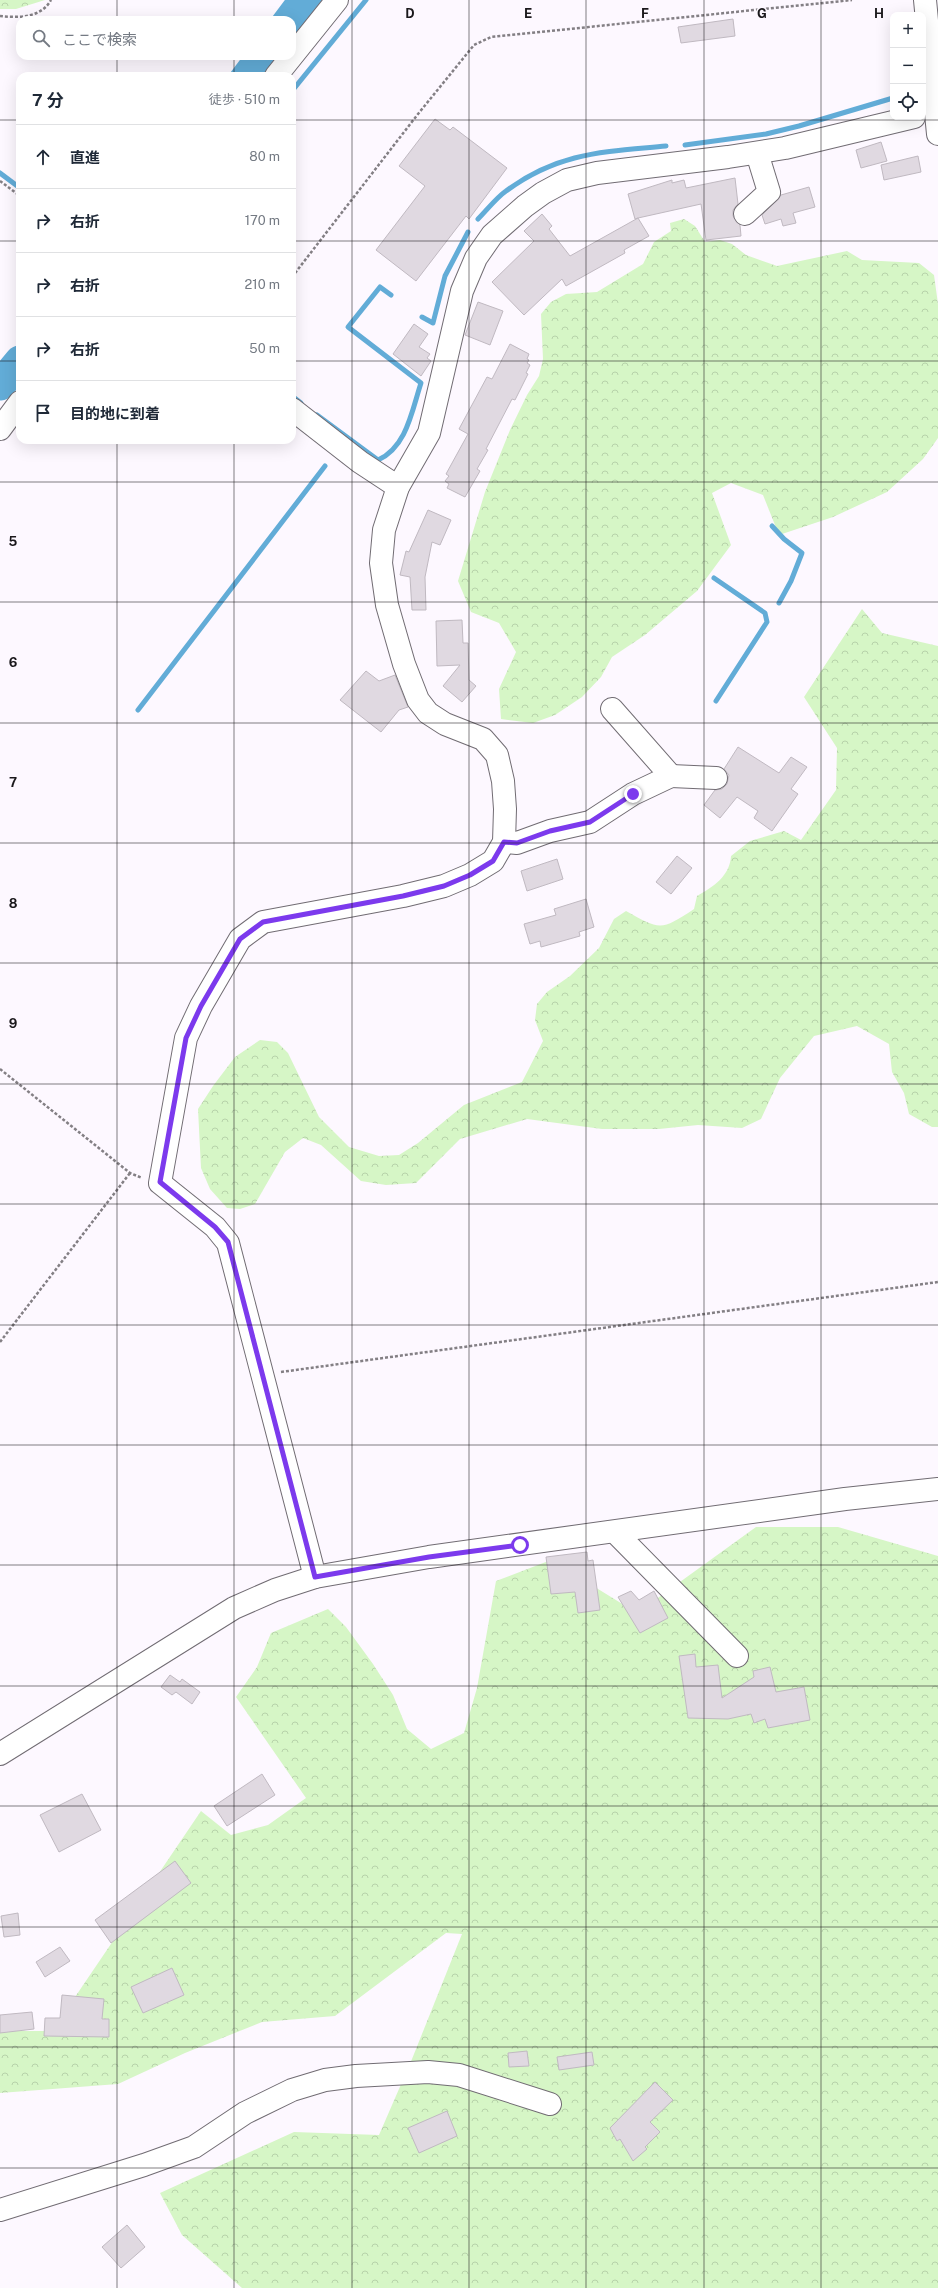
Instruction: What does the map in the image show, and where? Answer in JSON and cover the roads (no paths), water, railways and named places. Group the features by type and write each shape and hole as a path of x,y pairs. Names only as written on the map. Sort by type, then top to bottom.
{"street":[{"path":"296,51 337,0"},
{"path":"925,0 932,113 938,134"},
{"path":"279,72 289,60"},
{"path":"315,1577 228,1242 215,1227 160,1182 186,1038 201,1006 240,939 263,922 403,896 444,886 470,875 493,861 504,842 505,809 503,781 497,755 483,739 445,724 428,713 418,700 387,605 382,576 382,548 384,530 398,487 430,433 462,291 476,258 492,235 507,221 543,193 567,180 597,173 757,153 785,148 902,120"},
{"path":"746,214 768,192 757,153"},
{"path":"0,429 16,407"},
{"path":"296,412 360,462 398,487"},
{"path":"612,709 671,776"},
{"path":"504,842 517,843 550,831 590,822 633,794 671,776 716,778"},
{"path":"0,1754 234,1608 275,1590 315,1577 429,1557 845,1500 938,1489"},
{"path":"615,1532 737,1656"},
{"path":"0,2210 144,2165 194,2146 245,2113 292,2090 325,2080 356,2076 428,2072 459,2075 550,2104"}],"waterway":[{"path":"276,16 288,0"},
{"path":"295,16 308,0"},
{"path":"296,86 366,0"},
{"path":"234,72 243,60"},
{"path":"252,72 261,60"},
{"path":"685,145 766,134 799,126 890,99"},
{"path":"478,219 502,194 526,178 545,168 583,156 622,150 666,146"},
{"path":"0,173 16,185"},
{"path":"422,317 433,323 445,276 468,232"},
{"path":"317,415 378,460 388,454 402,437 411,416 421,383 348,327 380,287 391,295"},
{"path":"0,385 16,366"},
{"path":"296,399 301,403"},
{"path":"138,710 325,466"},
{"path":"772,526 784,539 802,553 791,581 779,603"},
{"path":"714,578 765,613 767,622 716,701"}]}
